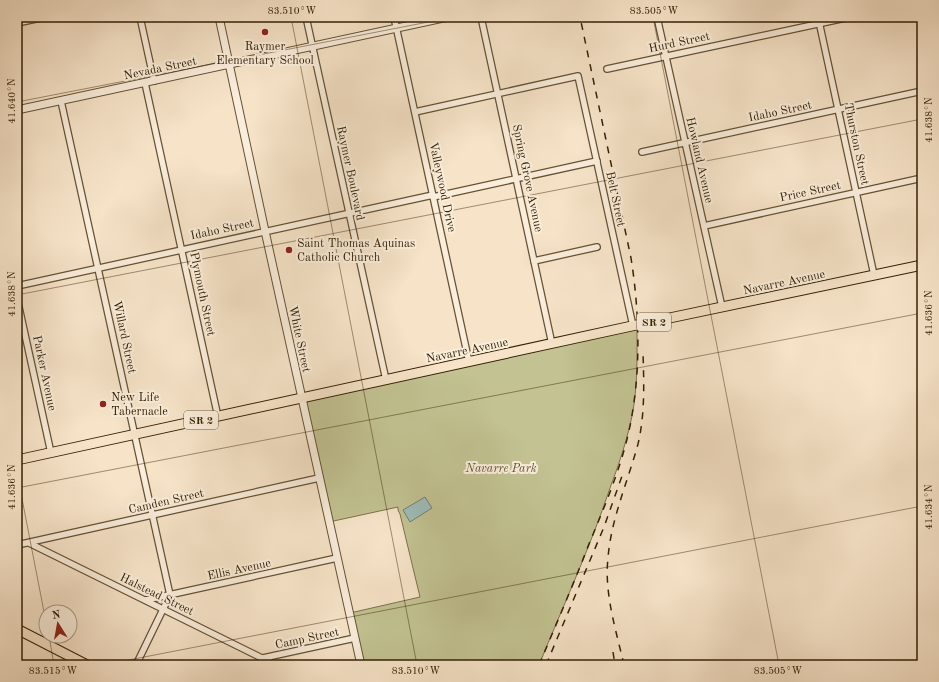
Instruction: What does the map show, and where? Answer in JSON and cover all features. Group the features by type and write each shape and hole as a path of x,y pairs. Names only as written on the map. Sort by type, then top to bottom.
{"main road":[{"name":"Navarre Avenue","path":"17,460 633,326 922,265"},
{"path":"17,629 87,665"}],"street":[{"path":"17,23 45,17"},
{"path":"140,17 154,81"},
{"name":"White Street","path":"218,17 361,665"},
{"name":"Raymer Boulevard","path":"306,17 386,380"},
{"name":"Valleywood Drive","path":"394,17 469,362"},
{"name":"Nevada Street","path":"17,110 448,17"},
{"name":"Spring Grove Avenue","path":"481,17 552,344"},
{"name":"Howland Avenue","path":"657,17 722,307"},
{"name":"Thurston Street","path":"818,17 874,275"},
{"name":"Hurd Street","path":"607,69 850,17"},
{"name":"Belt Street","path":"498,94 578,76 633,326"},
{"name":"Plymouth Street","path":"145,83 218,417"},
{"name":"Idaho Street","path":"642,152 922,91"},
{"path":"415,112 498,94"},
{"name":"Willard Street","path":"61,101 170,595"},
{"name":"Idaho Street","path":"17,286 264,231 597,161"},
{"name":"Price Street","path":"704,226 922,178"},
{"path":"534,261 598,247"},
{"name":"Parker Avenue","path":"17,298 51,453"},
{"name":"Camden Street","path":"17,545 320,478"},
{"name":"Halstead Street","path":"29,542 276,665"},
{"name":"Ellis Avenue","path":"146,600 337,558"},
{"path":"136,665 170,595"},
{"name":"Camp Street","path":"263,658 355,638"}],"green space":[{"name":"Navarre Park","path":"637,325 637,370 635,393 632,416 625,443 617,470 594,533 539,665 361,665 350,613 420,597 398,507 329,522 301,398"}],"water":[{"path":"425,497 432,508 410,522 403,510"}],"railway":[{"path":"539,665 571,590 620,464 629,431 637,376 637,316 631,258 580,17"},
{"path":"624,665 609,598 607,571 610,543 616,515 638,444 642,422 644,399 643,353"},
{"path":"546,665 604,527 622,476"},
{"path":"613,652 615,665"}],"place":[{"name":"Raymer Elementary School","path":"265,32"},
{"name":"Saint Thomas Aquinas Catholic Church","path":"289,250"},
{"name":"New Life Tabernacle","path":"103,404"}]}
